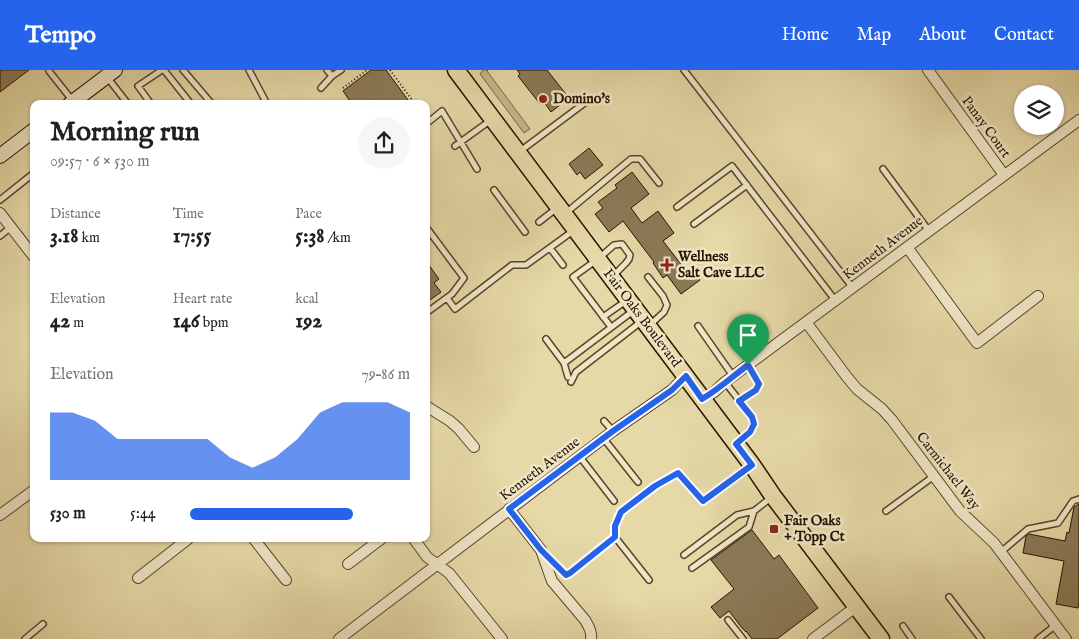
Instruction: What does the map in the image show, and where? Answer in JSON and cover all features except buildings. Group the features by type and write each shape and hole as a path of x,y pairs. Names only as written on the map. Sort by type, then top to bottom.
{"main road":[{"path":"75,100 113,72"},
{"name":"Fair Oaks Boulevard","path":"461,73 752,465 773,496 881,639"},
{"path":"0,156 30,133"}],"street":[{"name":"Panay Court","path":"928,70 1004,175"},
{"name":"Kenneth Avenue","path":"702,399 714,392 1079,120"},
{"path":"0,212 30,251"},
{"path":"907,247 977,343 1038,296"},
{"name":"Carmichael Way","path":"806,322 846,377 892,420 960,511 989,537 1066,639"},
{"name":"Kenneth Avenue","path":"339,639 603,438 672,390 686,376"},
{"path":"430,408 450,421 474,447"},
{"path":"0,515 30,493"},
{"path":"509,509 541,550 552,581 586,620 591,634 590,639"},
{"path":"138,578 184,542"},
{"path":"256,542 286,580"},
{"path":"348,564 378,542"},
{"path":"416,542 428,557 449,573 502,639"},
{"path":"819,637 857,606"}],"lane":[{"path":"148,100 138,86 163,70 188,100"},
{"path":"182,70 208,100"},
{"path":"249,70 265,100"},
{"path":"327,70 332,76"},
{"path":"321,88 332,76 341,70"},
{"path":"684,70 852,288"},
{"path":"49,71 69,100"},
{"path":"113,72 125,100"},
{"path":"518,152 590,99"},
{"path":"430,121 442,111 458,144 477,169"},
{"path":"458,144 493,118"},
{"path":"539,222 562,210 631,158 640,159 659,184"},
{"path":"677,207 732,166 836,300"},
{"path":"883,169 929,231"},
{"path":"0,200 30,176"},
{"path":"694,224 747,185"},
{"path":"494,190 525,232"},
{"path":"0,236 11,227"},
{"path":"447,298 455,309 512,265 526,265 576,229"},
{"path":"430,233 464,278 452,294 430,310"},
{"path":"611,327 573,277 614,245 622,244 630,255 629,259 612,277"},
{"path":"550,248 563,265"},
{"path":"604,317 664,312 667,305 663,296 648,277"},
{"path":"564,362 611,327 639,314"},
{"path":"546,339 564,362 570,379 639,314"},
{"path":"698,326 729,379 739,401 752,417 754,424 750,432 736,444"},
{"path":"739,401 756,390 759,384 748,365"},
{"path":"604,420 613,431"},
{"path":"603,438 638,482"},
{"path":"579,456 614,501"},
{"path":"648,580 615,537 615,526 621,512 655,486 678,473 703,501 752,465"},
{"path":"886,511 934,476"},
{"path":"684,555 737,515 754,511 773,496"},
{"path":"1001,552 1028,529 1058,523 1073,501 1079,499"},
{"path":"692,568 749,527 754,511"},
{"path":"541,550 566,575 615,537"},
{"path":"949,596 981,639"},
{"path":"728,620 743,639"},
{"path":"25,639 43,624"},
{"path":"903,626 912,639"},
{"path":"1038,639 1056,626"}],"path":[{"path":"344,88 367,70"},
{"path":"390,70 413,100"}],"shaded area":[{"path":"483,70 488,70 530,129 524,133 480,74"}],"place":[{"name":"Domino's","path":"543,99"},
{"name":"Wellness Salt Cave LLC","path":"667,265"},
{"name":"Fair Oaks + Topp Ct","path":"774,529"}],"route":[{"path":"748,365 759,384 756,390 739,401 752,417 754,424 750,432 736,444 752,465 703,501 678,473 655,486 621,512 615,526 615,537 566,575 541,550 509,509 613,431 672,390 686,376 702,399 714,392 748,365"}]}
